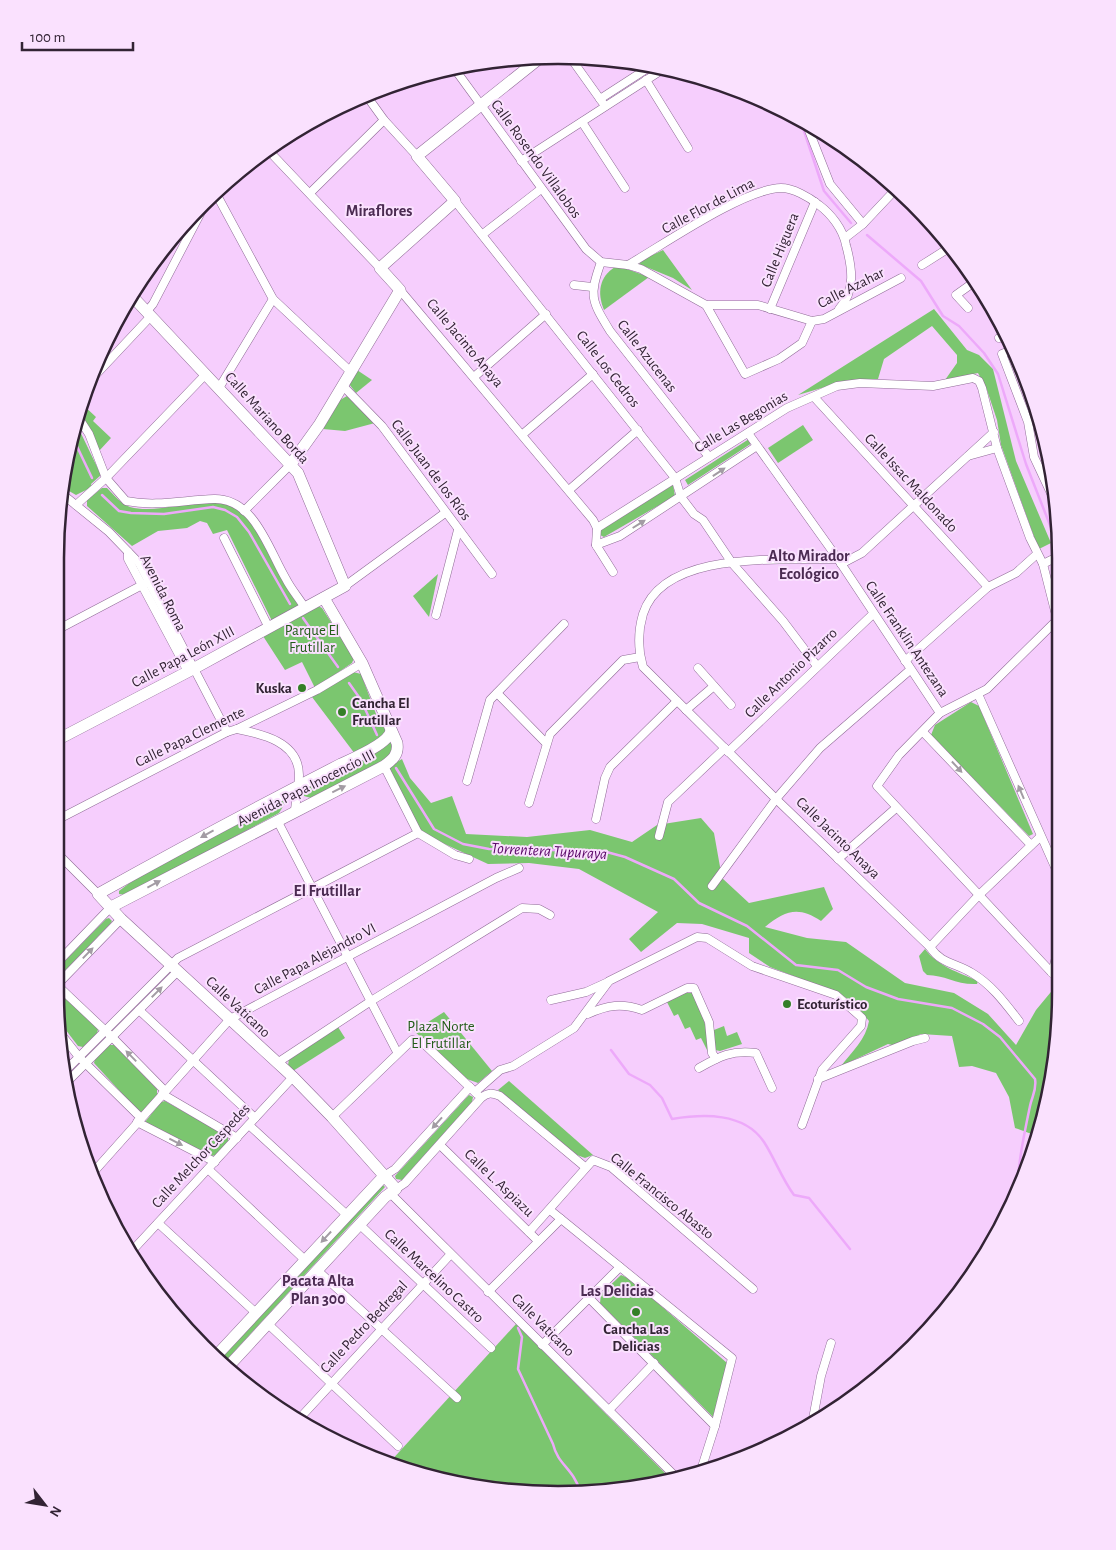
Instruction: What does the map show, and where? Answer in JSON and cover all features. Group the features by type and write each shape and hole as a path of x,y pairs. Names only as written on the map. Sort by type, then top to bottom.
{"street":[{"path":"417,156 531,65"},
{"path":"575,65 606,106"},
{"path":"600,99 643,71"},
{"name":"Calle Rosendo Villalobos","path":"458,74 586,249 601,262"},
{"path":"521,161 656,74"},
{"path":"646,80 688,148"},
{"name":"Calle Los Cedros","path":"370,101 384,120 483,234 638,430 675,478 681,497 694,514 703,520 732,563 783,620 817,666"},
{"path":"310,193 384,120"},
{"path":"582,122 625,188"},
{"path":"810,133 830,184 863,224"},
{"name":"Calle Jacinto Anaya","path":"273,155 400,290 523,434 569,490 597,528"},
{"name":"Calle Flor de Lima","path":"628,265 723,210 766,191 782,188 795,191 815,202 830,214 845,238"},
{"path":"483,234 541,189"},
{"path":"836,313 845,303 851,291 851,273 845,238 863,224 892,194"},
{"path":"219,199 273,299 351,372"},
{"path":"380,268 455,201"},
{"name":"Calle Higuera","path":"770,309 815,202"},
{"path":"102,367 149,313 196,222"},
{"path":"922,265 945,251"},
{"path":"574,285 592,287 601,262 628,265 641,269 706,305 758,305 812,322"},
{"name":"Calle Azahar","path":"706,305 745,374 779,358 802,343 812,322 824,319 901,278"},
{"path":"968,308 956,295 970,285"},
{"name":"Calle Azucenas","path":"592,287 598,312 610,331 709,457"},
{"path":"244,511 291,464 319,425 400,290"},
{"path":"219,388 273,299"},
{"name":"Calle Mariano Borda","path":"136,300 291,464 304,486 344,586"},
{"path":"474,377 546,314"},
{"path":"1007,352 1002,354 1028,422 1034,457 1046,484"},
{"path":"76,505 106,478 206,374"},
{"path":"523,434 593,374"},
{"name":"Calle Las Begonias","path":"597,528 787,408 837,386 860,383 933,386 973,378 979,381 982,388 994,432"},
{"name":"Calle Juan de los Ríos","path":"342,385 382,426 492,574"},
{"name":"Calle Issac Maldonado","path":"814,396 988,587"},
{"path":"1028,422 1032,420"},
{"path":"83,424 89,434 106,478 126,501 166,503 216,499 232,502 244,511 255,522 286,580 305,608"},
{"path":"569,490 638,430"},
{"path":"529,803 550,734 623,660 640,656 641,620 653,595 661,585 690,570 732,563 839,561 862,553 994,432 997,448 1037,554 1043,564 1052,598"},
{"name":"Calle Franklin Antezana","path":"748,433 839,561 940,713"},
{"name":"Calle Las Begonias","path":"596,545 620,536 758,446"},
{"path":"966,456 997,448"},
{"name":"Avenida Roma","path":"68,498 108,532 139,563 146,583 192,661 193,669 227,732"},
{"path":"344,586 445,513"},
{"path":"597,528 596,545 613,572"},
{"path":"436,615 458,530"},
{"path":"224,538 269,628"},
{"path":"905,661 988,587 1016,573 1037,554"},
{"path":"1043,564 1052,560"},
{"path":"64,626 146,583"},
{"name":"Calle Papa León XIII","path":"64,736 193,669 344,586"},
{"path":"324,598 362,663 391,731"},
{"name":"Calle Antonio Pizarro","path":"659,836 668,802 727,750 873,614"},
{"path":"467,781 490,700 564,624"},
{"path":"1052,626 987,689 940,713 899,755 877,786 1052,973"},
{"name":"Calle Jacinto Anaya","path":"640,656 643,667 776,800 930,947 937,958 972,973 996,992 1019,1021"},
{"name":"Calle Papa Clemente","path":"64,816 227,732 237,730 317,690 362,663"},
{"path":"698,668 731,705"},
{"path":"712,886 776,800 820,748 910,670"},
{"path":"686,710 714,686"},
{"path":"497,693 546,742"},
{"path":"978,694 1052,862"},
{"path":"596,819 610,767 677,701"},
{"path":"237,730 271,738 284,745 292,754 299,775 296,787 295,810"},
{"name":"Avenida Papa Inocencio III","path":"64,956 111,907 295,810 384,766 394,757 398,750 391,731"},
{"name":"Avenida Papa Inocencio III","path":"98,894 387,739 391,731"},
{"path":"923,732 1031,845"},
{"path":"384,766 418,833 455,855 469,859"},
{"path":"838,859 896,808"},
{"path":"277,820 398,1052"},
{"path":"71,1078 139,1010 174,968 178,958 418,833"},
{"path":"930,947 978,896 1040,837"},
{"name":"Calle Vaticano","path":"64,860 122,919 293,1077 332,1117 384,1176 393,1191 450,1255 672,1472"},
{"name":"Calle Papa Alejandro VI","path":"96,1169 230,1019 520,868"},
{"path":"277,1063 371,1001 522,908 539,909 550,915"},
{"path":"64,978 122,919"},
{"path":"551,1000 586,992 684,945 697,936 707,938 752,966 836,995 862,1018 861,1026 822,1070 802,1124"},
{"path":"70,1066 174,968"},
{"path":"220,1352 384,1176 395,1169 472,1090 500,1070 513,1066 574,1028 586,1015 609,981"},
{"path":"586,1015 604,1006 627,1005 642,1010 687,988 694,988 709,1022 712,1053 716,1059"},
{"path":"64,993 112,1037 163,1093 237,1138"},
{"path":"139,1010 255,1118"},
{"path":"818,1079 912,1041 925,1038"},
{"path":"67,1041 85,1064 139,1120 215,1162"},
{"path":"231,1363 359,1224 393,1191 405,1183 481,1098 420,1041 409,1041 332,1117"},
{"path":"699,1068 738,1051 756,1053 772,1088"},
{"name":"Calle Melchor Cespedes","path":"134,1245 158,1223 293,1077"},
{"name":"Calle Francisco Abasto","path":"481,1098 486,1094 492,1093 500,1096 586,1167 593,1160 611,1167 753,1289"},
{"path":"249,1125 347,1215"},
{"name":"Calle L. Aspiazu","path":"440,1145 538,1241"},
{"path":"529,1232 586,1167"},
{"path":"208,1169 305,1260"},
{"path":"550,1210 732,1358 715,1426 703,1464"},
{"path":"488,1292 561,1219"},
{"path":"158,1223 256,1313"},
{"name":"Calle Marcelino Castro","path":"359,1224 491,1348"},
{"name":"Calle Pedro Bedregal","path":"303,1415 450,1255"},
{"path":"542,1345 620,1267"},
{"path":"316,1270 457,1398"},
{"path":"590,1298 715,1426"},
{"path":"268,1324 398,1446"},
{"path":"814,1415 821,1376 831,1343"},
{"path":"609,1410 654,1364"}],"green space":[{"path":"663,250 692,290 673,278 639,264 642,260"},
{"path":"615,267 624,268 649,277 604,310 600,292 601,286 606,276"},
{"path":"934,309 967,350 979,355 993,369 1016,461 1051,543 1039,549 1001,445 997,420 987,390 978,373 945,380 957,363 957,355 932,326 884,359 878,379 842,382 798,395"},
{"path":"357,370 372,380 356,393 349,384"},
{"path":"347,396 375,423 345,431 323,429 340,400"},
{"path":"87,409 96,417 93,421 111,438 99,451 94,436 84,419"},
{"path":"803,425 813,440 778,463 768,448"},
{"path":"80,432 101,475 91,484 92,487 76,495 68,491"},
{"path":"749,439 752,443 688,485 685,480"},
{"path":"673,485 675,496 604,537 600,535 600,529"},
{"path":"102,488 107,488 121,502 130,507 156,509 213,502 225,504 236,509 252,524 264,542 284,582 301,608 273,623 227,530 213,534 207,523 200,521 187,528 158,531 132,546 87,506 87,500"},
{"path":"438,574 429,617 413,596"},
{"name":"Parque El Frutillar","path":"318,606 322,608 354,658 352,663 315,688 302,662 285,670 263,636"},
{"name":"Parque El Frutillar","path":"353,672 361,674 376,714 387,733 355,754 312,697"},
{"path":"971,702 979,706 1033,834 1029,836 931,735 935,725"},
{"path":"392,741 394,746 387,759 311,798 304,796 302,790"},
{"path":"402,759 410,778 431,803 452,796 466,834 527,837 590,830 632,842 657,825 701,818 714,833 722,878 749,903 824,887 833,909 821,921 806,913 792,912 779,917 765,927 807,938 846,942 905,983 954,993 988,1014 1016,1045 1036,1010 1052,991 1048,1057 1043,1088 1031,1134 1015,1128 1009,1097 996,1073 972,1066 959,1067 952,1036 921,1034 896,1046 888,1044 841,1066 862,1039 869,1021 854,1003 840,994 770,967 749,953 749,938 702,924 677,923 641,952 629,939 658,912 579,869 529,863 488,864 436,840 420,830 388,770 390,766"},
{"path":"289,797 279,813 126,895 119,894 119,891 136,878"},
{"path":"109,918 112,921 64,972 64,962"},
{"path":"925,949 942,964 978,981 977,984 927,975 923,971 919,956"},
{"path":"685,993 692,993 700,1007 705,1022 709,1054 701,1038 696,1040 690,1027 685,1029 678,1014 674,1016 667,1002"},
{"path":"64,997 98,1029 97,1034 83,1047 78,1046 66,1030"},
{"name":"Plaza Norte El Frutillar","path":"444,1012 492,1071 478,1083 467,1079 414,1031"},
{"path":"724,1026 727,1036 737,1032 742,1044 720,1051 715,1050 714,1030"},
{"path":"338,1027 345,1038 293,1071 288,1066 289,1058"},
{"path":"109,1045 114,1045 157,1089 157,1095 142,1112 138,1111 94,1063 95,1059"},
{"path":"509,1081 593,1155 585,1158 577,1155 498,1090"},
{"path":"469,1095 473,1097 472,1102 402,1180 396,1179 395,1176"},
{"path":"165,1101 225,1135 228,1138 228,1143 217,1155 211,1156 145,1122 161,1102"},
{"path":"381,1183 385,1187 227,1359 223,1355"},
{"path":"621,1275 630,1279 727,1363 713,1417 600,1303 601,1294"},
{"path":"516,1324 666,1474 623,1482 590,1485 526,1485 462,1477 394,1458"}],"waterway":[{"path":"803,129 824,191 851,223"},
{"path":"867,235 921,281 943,316 959,326 984,353 998,374 1026,464 1051,528"},
{"name":"Torrentera Tupuraya","path":"77,446 92,478"},
{"name":"Torrentera Tupuraya","path":"102,495 119,511 131,513 164,514 213,507 225,510 237,517 249,532 290,604"},
{"name":"Torrentera Tupuraya","path":"303,618 338,667"},
{"name":"Torrentera Tupuraya","path":"349,683 361,700 377,735"},
{"name":"Torrentera Tupuraya","path":"396,768 434,829 463,844 489,849 603,851 625,857 674,879 699,903 747,926 796,965 838,970 866,987 898,999 952,1008 983,1024 1000,1037 1035,1079 1035,1090 1030,1106 1019,1170"},
{"path":"611,1050 629,1074 650,1085 662,1098 672,1119 697,1116 722,1117 746,1125 756,1132 772,1155 794,1195 809,1198 850,1249"},
{"path":"518,1328 522,1337 518,1369 558,1457 574,1477 578,1485"}],"place":[{"name":"Kuska","path":"302,688"},
{"name":"Cancha El Frutillar","path":"342,712"},
{"name":"Ecoturístico","path":"787,1004"},
{"name":"Cancha Las Delicias","path":"636,1312"}],"district":[{"name":"Miraflores","path":"379,211"},
{"name":"Alto Mirador Ecológico","path":"809,565"},
{"name":"El Frutillar","path":"327,891"},
{"name":"Pacata Alta Plan 300","path":"318,1290"},
{"name":"Las Delicias","path":"617,1291"}]}
